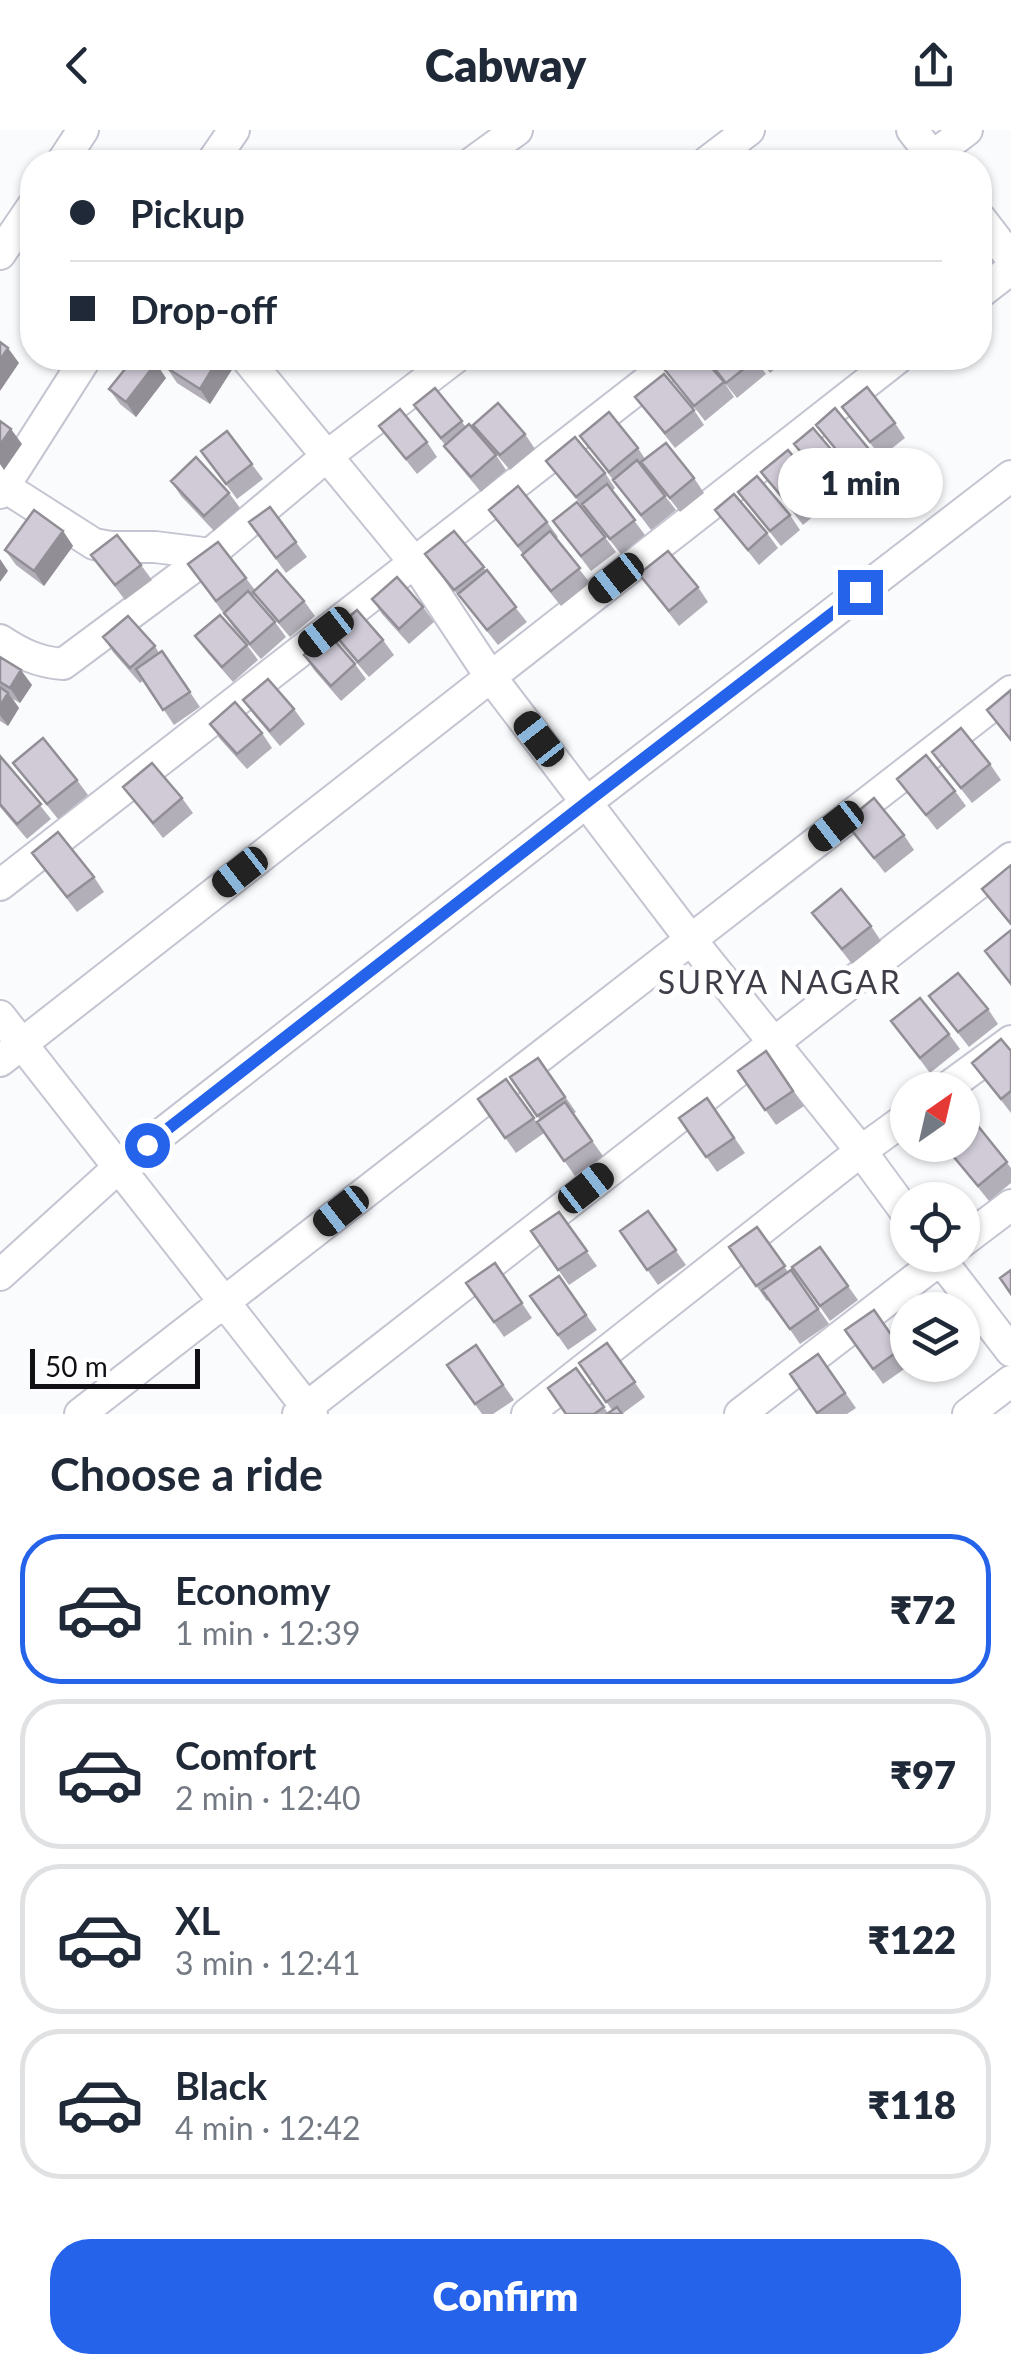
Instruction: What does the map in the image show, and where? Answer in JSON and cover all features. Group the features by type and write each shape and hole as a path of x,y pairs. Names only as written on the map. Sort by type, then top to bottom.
{"street":[{"path":"490,150 517,130"},
{"path":"724,150 750,130"},
{"path":"944,150 967,130"},
{"path":"0,254 20,219"},
{"path":"992,233 1011,258"},
{"path":"78,370 1,488 94,544 211,554"},
{"path":"256,370 415,563 490,676 691,940 890,1191"},
{"path":"0,640 40,662 63,664 211,554 439,370"},
{"path":"0,885 662,370"},
{"path":"11,1052 883,370"},
{"path":"0,1275 119,1167 1011,476"},
{"path":"80,1414 1011,691"},
{"path":"0,1016 11,1052 119,1167 306,1412 1011,858"},
{"path":"969,1072 1011,1041"},
{"path":"527,1414 890,1129"},
{"path":"980,1228 1011,1205"},
{"path":"740,1414 922,1272"},
{"path":"959,1272 1011,1350"},
{"path":"968,1414 1011,1382"}],"building":[{"path":"0,342 8,348 0,360"},
{"path":"124,370 151,370 126,402 109,389"},
{"path":"170,370 212,370 200,389"},
{"path":"665,370 714,370 724,382 694,406"},
{"path":"716,370 742,370 726,383"},
{"path":"664,374 694,410 665,433 635,397"},
{"path":"867,387 895,423 870,442 842,407"},
{"path":"435,388 462,421 441,438 414,405"},
{"path":"498,403 525,434 500,455 473,425"},
{"path":"835,408 868,448 848,464 816,425"},
{"path":"400,409 427,442 406,459 379,426"},
{"path":"609,412 638,448 609,472 580,436"},
{"path":"0,421 11,429 0,445"},
{"path":"469,424 496,455 471,477 444,446"},
{"path":"813,428 846,467 827,483 794,444"},
{"path":"227,431 252,464 226,484 201,451"},
{"path":"575,437 605,473 576,497 546,461"},
{"path":"666,443 694,478 670,498 641,462"},
{"path":"788,450 819,487 793,510 761,472"},
{"path":"196,457 229,493 204,516 171,481"},
{"path":"637,460 665,496 641,515 613,480"},
{"path":"757,476 790,515 770,531 738,492"},
{"path":"607,484 635,520 610,539 582,504"},
{"path":"518,486 547,522 518,546 489,510"},
{"path":"734,494 767,533 748,550 715,510"},
{"path":"577,502 605,537 581,556 553,521"},
{"path":"270,507 296,542 276,558 249,522"},
{"path":"34,510 63,531 34,571 5,550"},
{"path":"454,531 484,567 454,590 425,554"},
{"path":"550,531 580,568 551,591 522,555"},
{"path":"117,535 141,565 115,585 91,555"},
{"path":"218,542 246,578 216,601 188,564"},
{"path":"668,551 698,587 669,611 639,574"},
{"path":"277,570 304,601 279,622 253,592"},
{"path":"487,570 516,607 487,630 458,594"},
{"path":"397,577 423,607 399,629 372,599"},
{"path":"248,591 275,622 250,644 224,613"},
{"path":"357,610 383,640 358,662 332,631"},
{"path":"220,615 247,645 222,667 195,636"},
{"path":"128,616 155,646 130,668 103,637"},
{"path":"329,634 355,664 331,686 304,655"},
{"path":"162,651 190,692 163,710 136,669"},
{"path":"0,657 21,670 10,688 0,682"},
{"path":"268,679 294,709 270,731 243,700"},
{"path":"0,687 8,693 0,706"},
{"path":"1011,690 1011,740 987,710"},
{"path":"235,702 262,733 237,754 210,724"},
{"path":"961,728 990,764 961,788 932,752"},
{"path":"43,738 77,780 47,804 13,763"},
{"path":"926,755 955,791 926,815 897,779"},
{"path":"0,756 41,804 17,824 0,804"},
{"path":"152,763 182,798 153,823 123,787"},
{"path":"874,798 904,835 874,858 845,822"},
{"path":"58,832 94,877 67,897 32,853"},
{"path":"1011,865 1011,924 982,889"},
{"path":"841,889 871,926 842,949 812,913"},
{"path":"1011,930 1011,984 985,951"},
{"path":"958,973 988,1009 958,1032 929,996"},
{"path":"920,998 949,1034 920,1058 891,1021"},
{"path":"1001,1039 1011,1051 1011,1091 1001,1099 972,1063"},
{"path":"766,1051 793,1091 765,1110 738,1071"},
{"path":"538,1058 565,1097 537,1116 510,1077"},
{"path":"506,1079 534,1118 505,1138 478,1099"},
{"path":"707,1098 734,1138 706,1157 679,1118"},
{"path":"565,1102 592,1141 564,1161 537,1122"},
{"path":"980,1128 1007,1162 980,1184 958,1162 980,1162"},
{"path":"648,1211 676,1250 647,1270 620,1231"},
{"path":"559,1212 587,1251 558,1270 531,1231"},
{"path":"757,1227 785,1266 756,1286 729,1247"},
{"path":"820,1247 848,1286 820,1306 792,1267"},
{"path":"495,1263 522,1303 494,1322 466,1283"},
{"path":"791,1270 818,1309 790,1329 762,1290"},
{"path":"1011,1270 1011,1294 1000,1278"},
{"path":"559,1276 586,1315 558,1335 530,1296"},
{"path":"874,1310 890,1333 890,1357 873,1369 845,1330"},
{"path":"607,1343 635,1382 606,1402 579,1363"},
{"path":"476,1345 503,1385 475,1404 447,1365"},
{"path":"818,1354 845,1393 817,1413 790,1374"},
{"path":"576,1368 604,1407 594,1414 566,1414 548,1388"}],"district":[{"name":"SURYA NAGAR","path":"780,981"}],"route":[{"path":"147,1145 860,592"}]}
